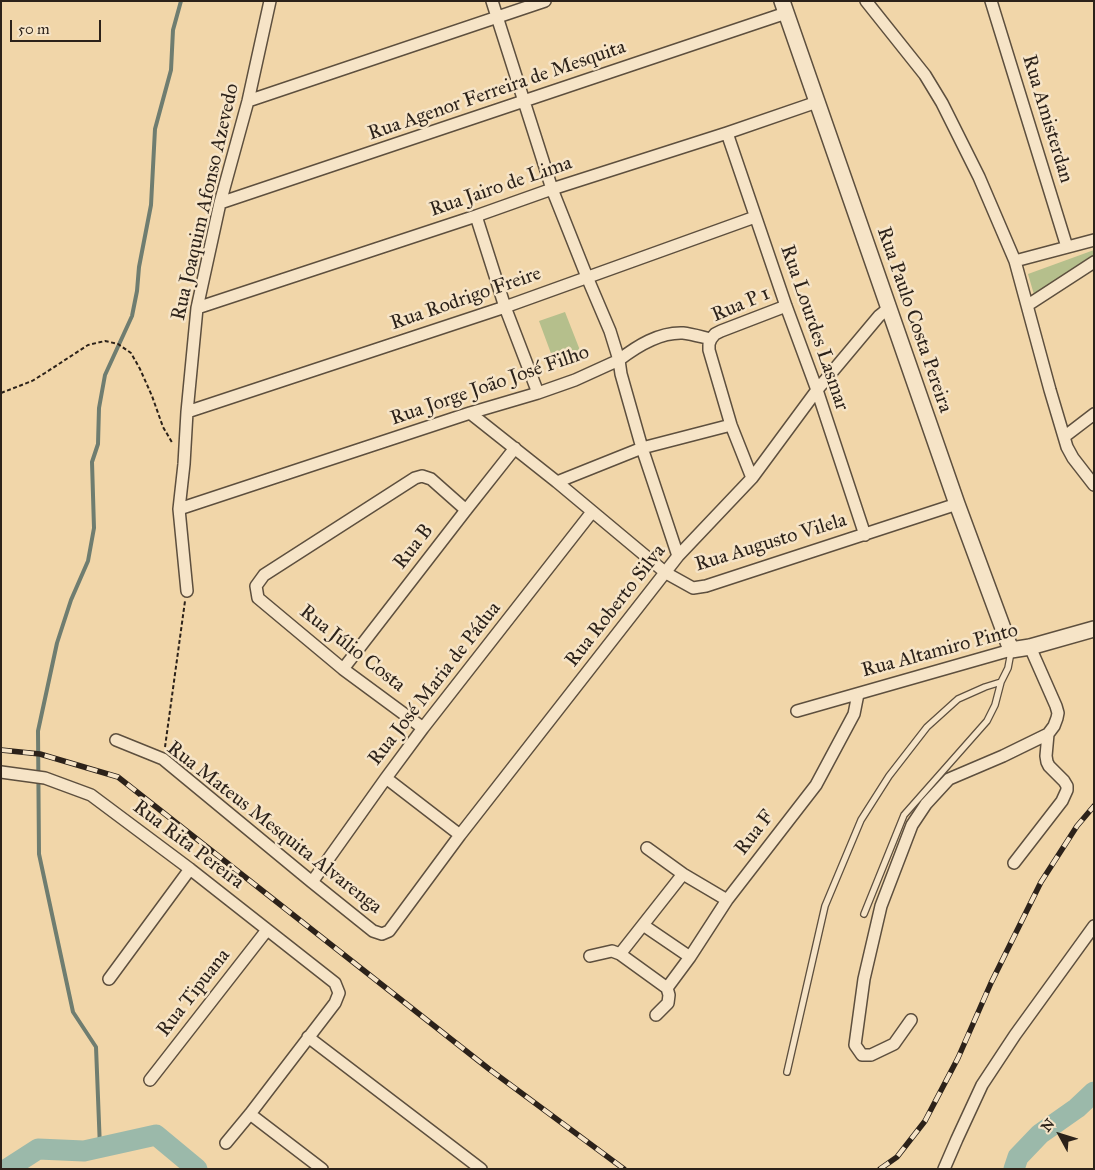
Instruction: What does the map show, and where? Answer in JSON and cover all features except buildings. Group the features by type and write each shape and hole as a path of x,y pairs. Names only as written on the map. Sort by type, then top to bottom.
{"street":[{"name":"Rua Joaquim Afonso Azevedo","path":"187,591 179,509 197,308 220,204 248,101 270,1"},
{"path":"492,1 552,189 610,331 619,360 636,347 668,334 683,333 710,338 709,350 731,425 752,478"},
{"path":"248,101 545,1"},
{"path":"866,1 925,75 942,103 979,176 1015,261 1067,447 1094,485"},
{"name":"Rua Amisterdan","path":"991,1 1067,247"},
{"name":"Rua Paulo Costa Pereira","path":"784,7 957,504 1011,650"},
{"name":"Rua Agenor Ferreira de Mesquita","path":"220,204 524,102 784,7"},
{"name":"Rua Jairo de Lima","path":"197,308 817,102"},
{"name":"Rua Lourdes Lasmar","path":"727,133 817,390 865,535"},
{"path":"476,216 505,307 538,393"},
{"name":"Rua Rodrigo Freire","path":"187,412 505,307 755,216"},
{"path":"1015,261 1094,240"},
{"path":"1028,305 1094,262"},
{"name":"Rua P 1","path":"710,338 721,331 786,306"},
{"name":"Rua Roberto Silva","path":"382,934 389,931 460,835 678,556 752,478 817,390 879,316 889,308"},
{"name":"Rua Jorge João José Filho","path":"179,509 470,413 538,393 575,380 619,360 621,374 642,448 678,556"},
{"name":"Rua Augusto Vilela","path":"470,413 516,448 666,573 693,588 706,586 957,504"},
{"path":"1064,437 1094,414"},
{"path":"557,482 642,448 731,425"},
{"name":"Rua B","path":"343,669 516,448"},
{"name":"Rua Júlio Costa","path":"423,728 343,669 258,598 256,586 264,575 415,478 422,476 431,479 466,510"},
{"name":"Rua José Maria de Pádua","path":"312,882 423,728 592,512"},
{"name":"Rua Altamiro Pinto","path":"797,712 1011,650 1030,647 1094,629"},
{"path":"911,1020 894,1044 871,1055 862,1055 855,1045 864,979 882,906 912,825 926,804 949,779 1048,734 1054,726 1058,712 1030,647"},
{"name":"Rua F","path":"667,988 690,957 727,900 816,785 854,714 858,694"},
{"path":"1014,863 1062,801 1067,790 1064,781 1047,762 1048,734"},
{"name":"Rua Mateus Mesquita Alvarenga","path":"116,740 163,759 373,931 382,934"},
{"name":"Rua Rita Pereira","path":"1,772 45,778 91,795 190,869 335,983 339,992 335,1003 308,1037"},
{"path":"386,778 460,835"},
{"path":"647,848 683,874 727,900"},
{"path":"109,979 190,869"},
{"path":"620,954 683,874"},
{"path":"643,925 690,957"},
{"path":"944,1169 982,1085 1015,1035 1094,926"},
{"name":"Rua Tipuana","path":"150,1080 267,930"},
{"path":"590,956 612,951 620,954 667,988 669,995 668,1003 656,1015"},
{"path":"226,1143 308,1037 481,1169"},
{"path":"250,1114 322,1169"}],"lane":[{"path":"864,914 904,815 987,721 1008,668 1011,650"},
{"path":"787,1072 825,906 862,820 889,776 927,727 958,699 1001,682"}],"path":[{"path":"1,393 45,374 88,345 105,342 118,344 131,354 140,369 163,427 173,444"},
{"path":"163,759 187,591"}],"green space":[{"path":"1094,250 1094,257 1035,298 1028,274"},
{"path":"565,312 583,358 556,367 539,321"}],"waterway":[{"path":"100,1148 96,1047 73,1012 39,854 38,731 57,643 71,600 88,561 94,528 92,462 98,444 99,408 105,375 132,316 151,205 155,129 171,70 173,30 181,1"},
{"path":"1014,1169 1018,1157 1040,1134 1077,1108 1094,1092"},
{"path":"7,1169 38,1149 84,1151 156,1135 197,1169"}],"railway":[{"path":"1,750 40,754 118,777 489,1069 624,1169"},
{"path":"880,1169 897,1157 925,1121 958,1058 991,983 1041,882 1077,826 1094,806"}]}
